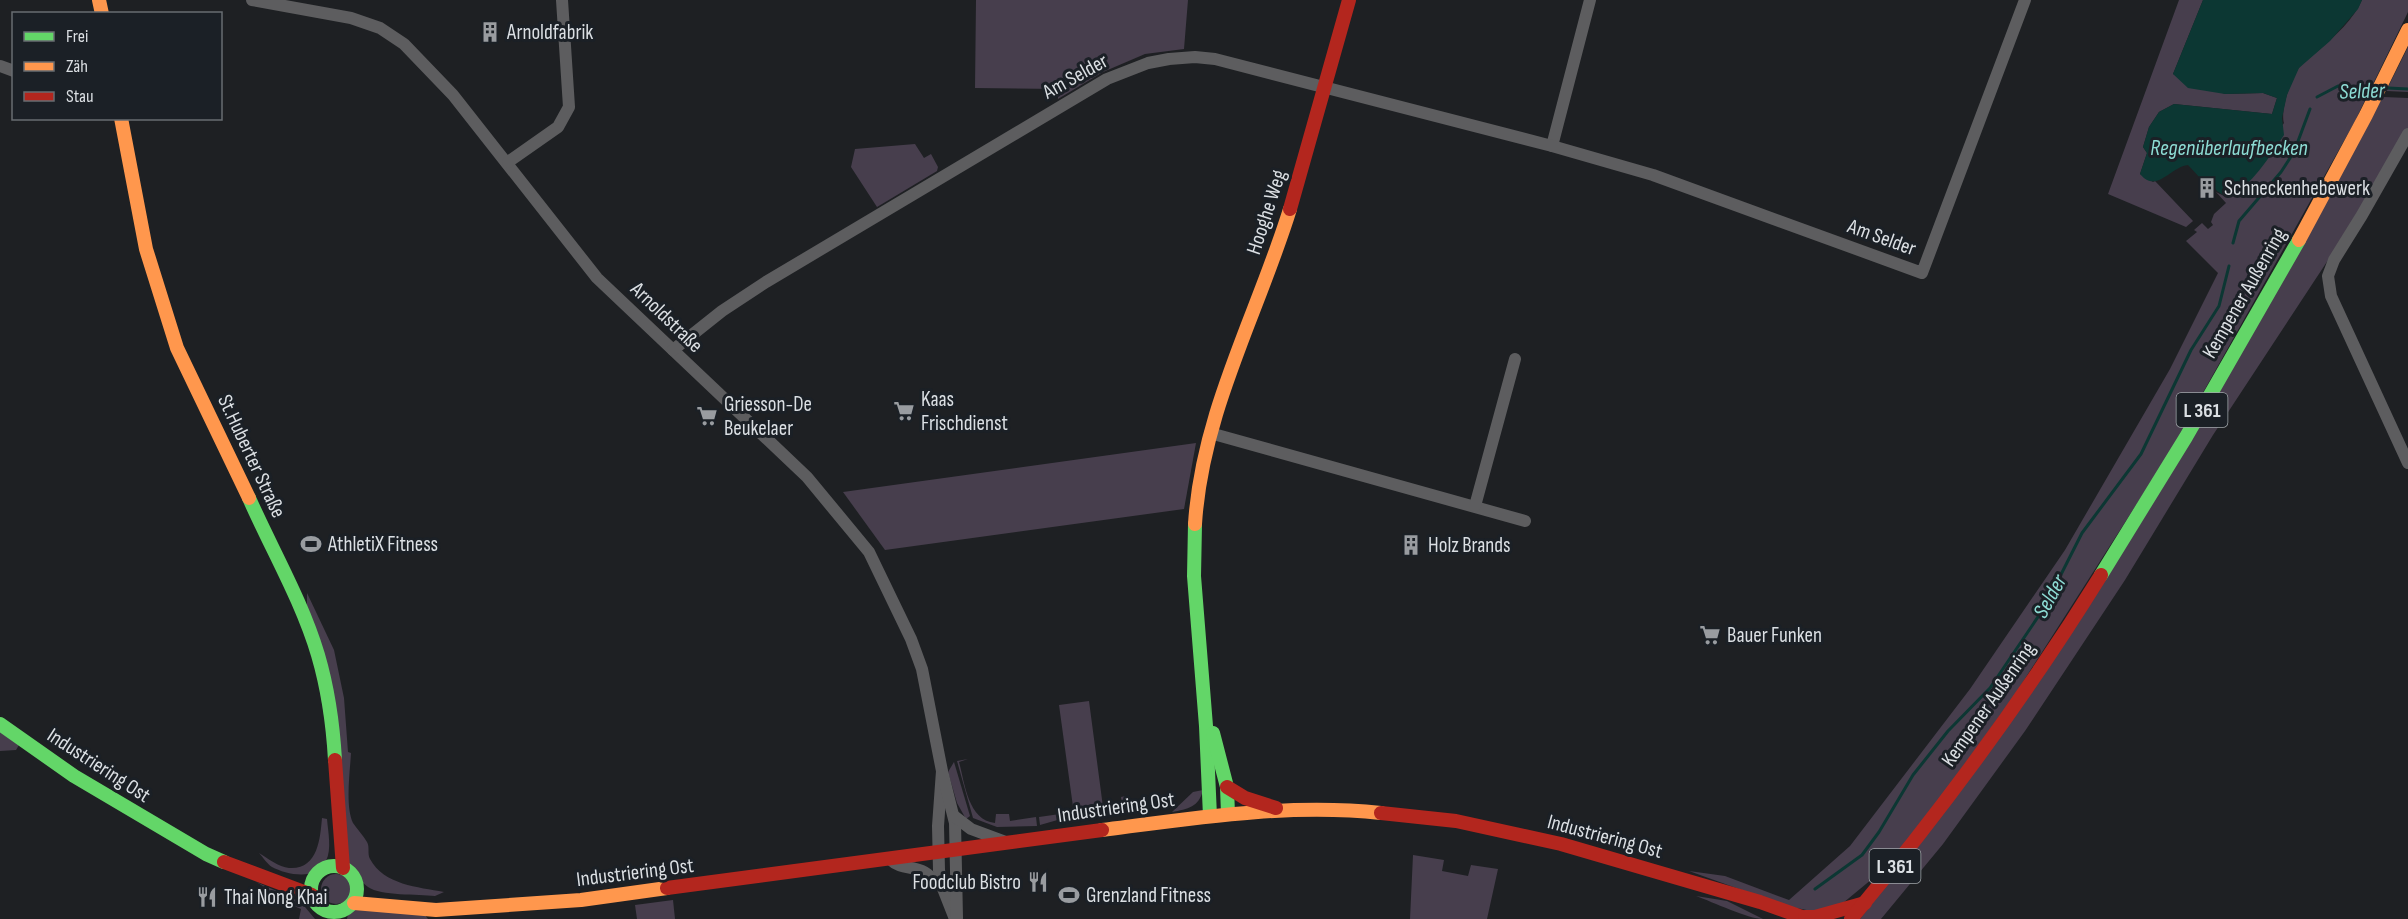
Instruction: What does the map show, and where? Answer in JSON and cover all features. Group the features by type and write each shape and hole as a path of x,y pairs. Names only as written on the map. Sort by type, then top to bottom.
{"street":[{"name":"Arnoldstraße","path":"252,0 351,18 380,28 394,36 453,95 597,278 807,477 869,552 911,639 922,669 942,771 954,816 956,919"},
{"path":"508,162 558,127 569,107 562,0"},
{"name":"Hooghe Weg","path":"1210,816 1204,698 1193,578 1196,507 1210,433 1289,212 1349,0"},
{"path":"1552,146 1590,0"},
{"name":"Am Selder","path":"673,350 722,311 766,282 1053,110 1126,70 1148,63 1195,57 1215,59 1552,146 1690,188 1922,273 2025,0"},
{"name":"Kempener Außenring","path":"1851,919 1945,801 2063,633 2197,419 2291,255 2361,127 2408,30"},
{"name":"St.Huberter Straße","path":"121,120 140,224 177,348 222,439 308,626 318,654 333,730 336,867"},
{"name":"St.Huberter Straße","path":"130,120 148,215 152,270"},
{"path":"2408,134 2334,260 2328,276 2331,296 2408,463"},
{"path":"1474,507 1515,359"},
{"path":"1210,433 1525,521"},
{"name":"Hooghe Weg","path":"1204,698 1227,787 1228,814"},
{"name":"Industriering Ost","path":"0,724 74,776 128,810 225,864 312,895"},
{"name":"Arnoldstraße","path":"942,771 938,853 942,886 956,919"},
{"path":"1227,787 1245,798 1286,811"},
{"name":"Industriering Ost","path":"356,896 436,910 581,900 1210,816 1351,810 1456,821 1561,844 1806,918"},
{"path":"954,816 971,830 1007,843"},
{"name":"Industriering Ost","path":"178,837 255,865 313,880"},
{"path":"891,860 898,866 917,869 928,874 942,886"},
{"path":"336,867 356,879 356,896 336,915 320,908 312,895 313,880 320,871 336,867"},
{"name":"Industriering Ost","path":"1746,899 1777,919"},
{"path":"1806,918 1865,903"}],"shaded area":[{"path":"976,0 1188,0 1184,49 1145,54 1103,72 1058,99 1058,89 975,88"},
{"path":"2179,0 2203,0 2173,74 2225,94 2263,93 2277,98 2272,114 2174,104 2159,112 2149,127 2143,147 2147,153 2140,174 2155,181 2193,221 2186,227 2108,194"},
{"path":"2362,0 2408,0 2408,12 2354,123 2168,455 2012,699 1895,860 1843,903 1822,913 1786,906 1689,871 1725,876 1789,900 1850,846 1970,689 2065,550 2170,369 2218,273 2186,241 2197,232 2194,230 2202,223 2208,229 2213,225 2211,222 2214,214 2226,203 2216,192 2228,198 2284,123 2287,95 2298,69 2344,27"},
{"path":"2408,47 2408,92 2386,91"},
{"path":"2383,97 2408,98 2408,129 2359,213 2213,435 2125,580 2025,731 1943,844 1881,919 1860,919 1978,767"},
{"path":"915,144 924,158 931,154 938,167 937,171 877,207 851,167 855,149"},
{"path":"1196,443 1184,509 885,550 843,492"},
{"path":"307,593 334,650 344,698 348,752 351,753 349,808 353,823 367,842 369,857 376,868 393,880 444,892 435,896 374,890 365,885 348,865 307,610"},
{"path":"1089,701 1103,807 1122,805 1121,797 1126,796 1128,814 1091,812 1074,814 1059,705"},
{"path":"0,732 19,745 16,750 0,751"},
{"path":"968,759 959,762 969,800 979,815 995,823 996,814 1009,814 1010,821 1036,817 1037,826 997,827 973,818 957,761"},
{"path":"954,762 970,816 966,819 957,803 948,772"},
{"path":"1203,790 1196,804 1172,812 1193,792"},
{"path":"1060,814 1061,819 1040,825 1039,817"},
{"path":"322,818 327,819 329,851 326,861 316,872 293,874 278,870 270,866 259,853 289,868 306,864 316,852"},
{"path":"1413,855 1444,860 1442,871 1468,876 1471,865 1498,869 1487,919 1410,919"},
{"path":"336,874 346,879 351,889 346,899 336,904 326,899 321,889 326,879"},
{"path":"256,882 300,901 315,919 299,919 301,909 261,892 263,886"},
{"path":"1696,896 1727,901 1763,919 1740,913"},
{"path":"673,900 675,919 637,919 635,905"},
{"path":"356,907 424,914 428,919 347,919 348,914"}],"water":[{"name":"Regenüberlaufbecken","path":"2203,0 2362,0 2358,9 2330,41 2299,68 2287,95 2282,118 2284,135 2266,162 2245,186 2228,198 2217,191 2205,177 2201,179 2188,165 2158,180 2146,179 2140,174 2147,153 2143,147 2149,127 2159,112 2174,104 2272,114 2277,98 2263,93 2225,94 2188,88 2173,74"}],"waterway":[{"name":"Selder","path":"2317,97 2338,86 2372,87"},
{"name":"Selder","path":"2388,88 2408,89"},
{"name":"Selder","path":"2233,243 2239,221 2281,172 2294,152 2310,109"},
{"name":"Selder","path":"1815,889 1862,855 1879,832 1913,775 1948,731 1990,688 2044,608 2082,533 2141,454 2191,350 2219,306 2229,266"}],"traffic: fast":[{"path":"2101,575 2186,437 2299,240"},
{"path":"249,498 295,595 318,655 330,707 335,760"},
{"path":"1195,524 1194,576 1206,726 1210,816"},
{"path":"0,724 74,776 206,854 224,862"},
{"path":"1213,733 1227,787 1228,814"},
{"path":"334,866 343,867 350,873 356,880 357,889 356,898 350,905 343,911 334,912 325,911 318,905 312,898 311,889 312,880 318,873 325,867 334,866"}],"traffic: slow":[{"path":"99,0 102,12"},
{"path":"2299,240 2366,115 2408,30"},
{"path":"121,120 146,249 177,348 249,498"},
{"path":"1195,524 1208,442 1233,364 1290,209"},
{"path":"1102,830 1241,813 1311,810 1381,813"},
{"path":"354,903 436,910 581,900 667,888"}],"traffic: jam":[{"path":"1290,209 1349,0"},
{"path":"1851,919 1982,752 2101,575"},
{"path":"335,760 343,868"},
{"path":"1227,787 1245,798 1276,808"},
{"path":"1381,813 1456,821 1561,844 1760,902 1808,919"},
{"path":"667,888 1102,830"},
{"path":"224,862 312,895"},
{"path":"1805,917 1815,917 1865,903"}],"place":[{"name":"Arnoldfabrik","path":"490,32"},
{"name":"Schneckenhebewerk","path":"2207,188"},
{"name":"Kaas Frischdienst","path":"904,411"},
{"name":"Griesson-De Beukelaer","path":"707,416"},
{"name":"AthletiX Fitness","path":"311,544"},
{"name":"Holz Brands","path":"1411,545"},
{"name":"Bauer Funken","path":"1710,635"},
{"name":"Foodclub Bistro","path":"1038,882"},
{"name":"Grenzland Fitness","path":"1069,895"},
{"name":"Thai Nong Khai","path":"207,897"}]}
